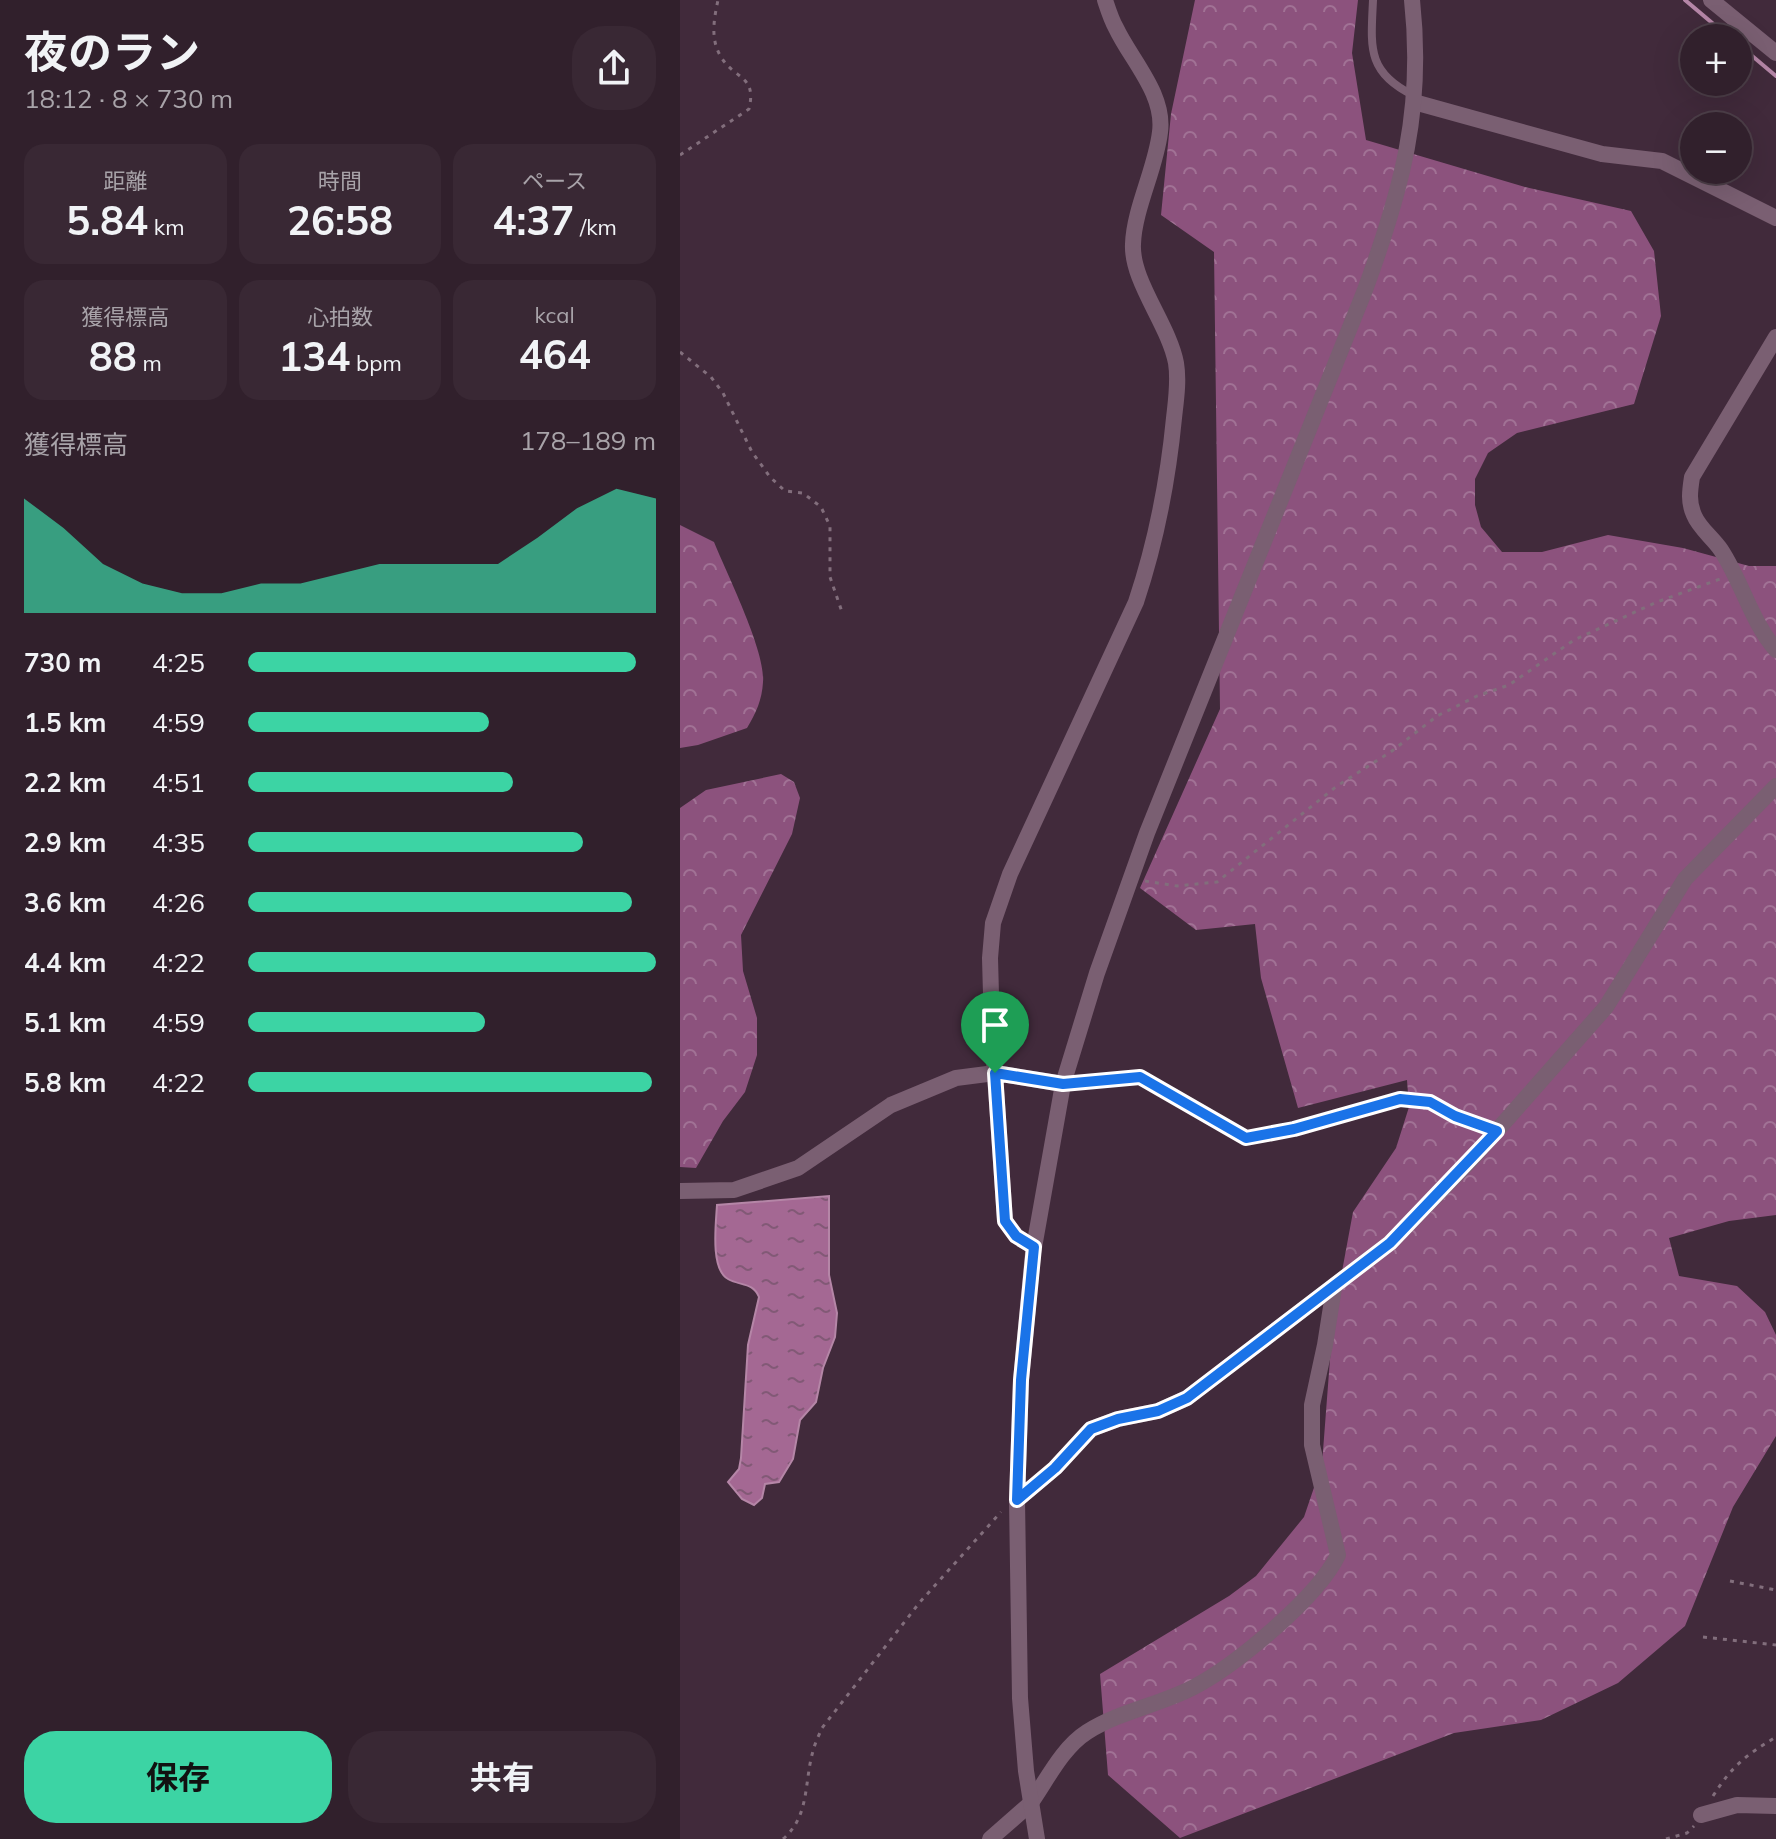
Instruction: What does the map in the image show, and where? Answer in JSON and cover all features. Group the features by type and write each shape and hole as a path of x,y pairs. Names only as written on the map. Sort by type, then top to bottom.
{"street":[{"path":"1034,1247 1016,1236 1005,1221 990,958 993,923 1010,874 1136,602 1151,557 1171,457 1177,391 1176,365 1168,337 1135,266 1133,244 1160,132 1160,112 1149,85 1115,27 1105,0"},
{"path":"1037,1839 1030,1804 1020,1698 1017,1500 1021,1380 1034,1247 1063,1084 1097,973 1131,878 1392,216 1403,175 1414,98 1412,0"},
{"path":"1711,0 1776,53"},
{"path":"1414,98 1602,154 1662,161 1776,218"},
{"path":"1776,337 1692,477 1689,496 1694,516 1720,549 1764,637 1776,650"},
{"path":"1017,1500 1055,1468 1091,1429 1118,1419 1158,1411 1187,1398 1390,1243 1497,1131 1606,1007 1685,879 1776,786"},
{"path":"680,1191 734,1190 798,1168 891,1105 956,1078 995,1073 1063,1084"},
{"path":"990,1839 1030,1804 1067,1750 1087,1732 1185,1691 1220,1670 1278,1623 1313,1590 1333,1564 1338,1555 1312,1445 1312,1405 1334,1288"},
{"path":"1701,1815 1737,1805 1776,1806"}],"lane":[{"path":"1373,0 1371,45 1375,61 1394,86 1414,98"}],"path":[{"path":"680,155 749,109 752,95 748,82 721,57 714,39 718,0"},
{"path":"680,352 717,385 752,452 770,477 785,491 803,493 821,507 830,526 830,577 842,612"},
{"path":"1131,878 1177,886 1217,882 1337,786 1392,751 1437,716 1477,696 1509,685 1574,640 1657,602 1735,574"},
{"path":"1063,1084 1140,1077 1246,1138 1294,1129 1400,1099 1430,1102 1455,1116 1497,1131"},
{"path":"783,1839 797,1822 804,1806 812,1752 822,1728 920,1602 998,1514 1017,1500"},
{"path":"1730,1581 1776,1590"},
{"path":"1703,1637 1776,1645"},
{"path":"1666,1839 1687,1833 1734,1766 1776,1737"}],"green space":[{"path":"1195,0 1358,0 1352,53 1366,140 1525,187 1631,211 1654,251 1661,316 1634,404 1517,433 1488,453 1475,479 1475,505 1481,527 1502,552 1542,552 1608,535 1683,548 1749,566 1776,566 1776,1215 1729,1221 1669,1238 1679,1276 1737,1286 1765,1312 1776,1335 1776,1436 1733,1507 1685,1626 1618,1683 1541,1720 1454,1733 1180,1838 1108,1775 1100,1674 1229,1596 1256,1576 1304,1517 1322,1464 1333,1320 1353,1212 1396,1148 1409,1107 1407,1080 1298,1108 1261,978 1255,924 1196,930 1140,888 1220,709 1214,252 1161,215 1171,114"},
{"path":"680,525 714,542 752,633 763,682 758,706 747,728 680,748"},
{"path":"781,774 794,782 800,798 792,834 741,935 743,971 757,1018 757,1055 745,1092 723,1121 696,1168 680,1167 680,808 706,790"}],"water":[{"path":"829,1196 829,1275 837,1313 835,1337 823,1368 816,1402 800,1420 793,1459 779,1482 765,1484 762,1498 754,1505 742,1499 728,1482 739,1469 741,1458 748,1345 759,1297 750,1287 722,1274 715,1245 717,1205"}],"waterway":[{"path":"1685,0 1713,24"},
{"path":"1752,56 1776,76"}],"route":[{"path":"995,1073 1063,1084 1140,1077 1246,1138 1294,1129 1400,1099 1430,1102 1455,1116 1497,1131 1390,1243 1353,1273 1187,1398 1158,1411 1118,1419 1091,1429 1055,1468 1017,1500 1021,1380 1034,1247 1016,1236 1005,1221 995,1073"}]}
